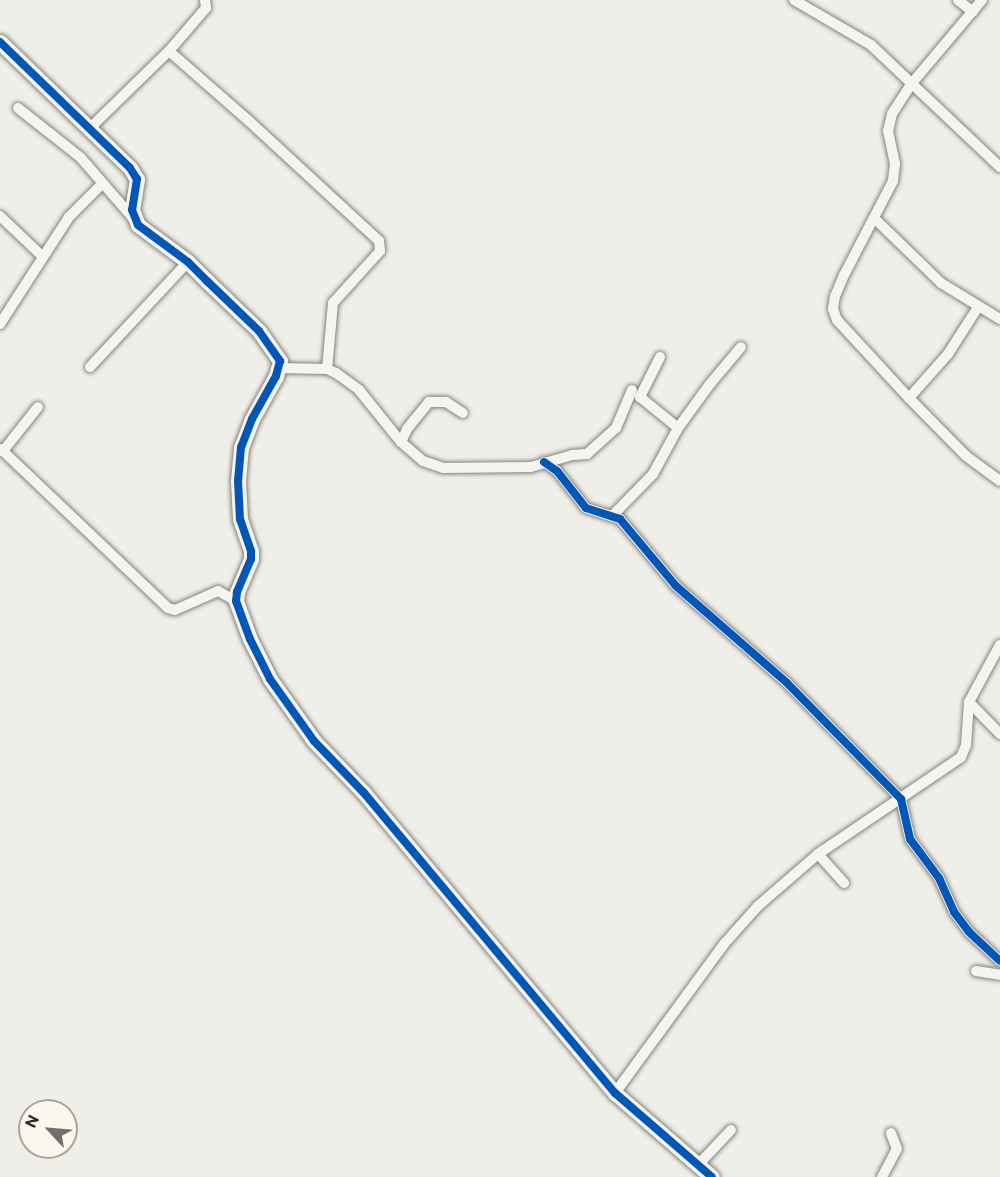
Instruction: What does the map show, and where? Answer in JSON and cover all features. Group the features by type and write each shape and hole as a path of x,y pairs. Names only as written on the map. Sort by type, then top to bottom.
{"street":[{"path":"90,128 170,51 206,8 206,0"},
{"path":"794,0 866,40 1000,167"},
{"path":"958,0 973,12"},
{"path":"982,0 912,83 890,120 888,131 895,172 844,275 833,301 833,309 837,320 909,399 966,456 1000,481"},
{"path":"0,42 90,128 137,179 133,218"},
{"path":"170,51 379,241 380,251 333,303 327,369"},
{"path":"18,108 81,158 138,225 188,262 259,331 276,354 279,368 252,419 241,447 237,501 240,519 251,551 251,559 237,592 236,601 250,639 270,680 304,729 428,869 477,931 615,1093 712,1177"},
{"path":"0,324 69,217 102,184"},
{"path":"0,216 42,256"},
{"path":"874,218 941,283 1000,319"},
{"path":"90,368 188,262"},
{"path":"909,399 948,354 978,307"},
{"path":"613,515 654,474 678,428 741,347"},
{"path":"660,357 640,397 678,428"},
{"path":"279,368 327,369 359,390 401,442 423,460 443,468 531,467 572,454 587,454 616,428 632,390"},
{"path":"401,442 407,429 429,402 446,402 463,413"},
{"path":"38,407 1,450 168,608 175,610 218,591 236,601"},
{"path":"544,462 557,471 586,508 613,515 622,520 682,593 787,683 901,799 910,839 939,878 954,912 969,932 1000,961"},
{"path":"615,1093 724,944 758,906 819,854 962,755 969,702 1000,645"},
{"path":"969,702 1000,734"},
{"path":"819,854 844,883"},
{"path":"976,971 1000,975"},
{"path":"698,1165 730,1130"},
{"path":"882,1177 897,1149 891,1134"}],"cycle path":[{"path":"0,42 130,168 137,179 132,210 138,225 188,262 259,331 280,361 276,376 252,419 241,447 238,481 240,519 251,551 251,559 237,592 236,601 250,639 270,679 314,741 364,793 615,1093 712,1177"},
{"path":"544,462 557,471 586,508 620,519 676,586 787,683 901,799 910,839 939,878 954,912 969,932 1000,961"}]}
